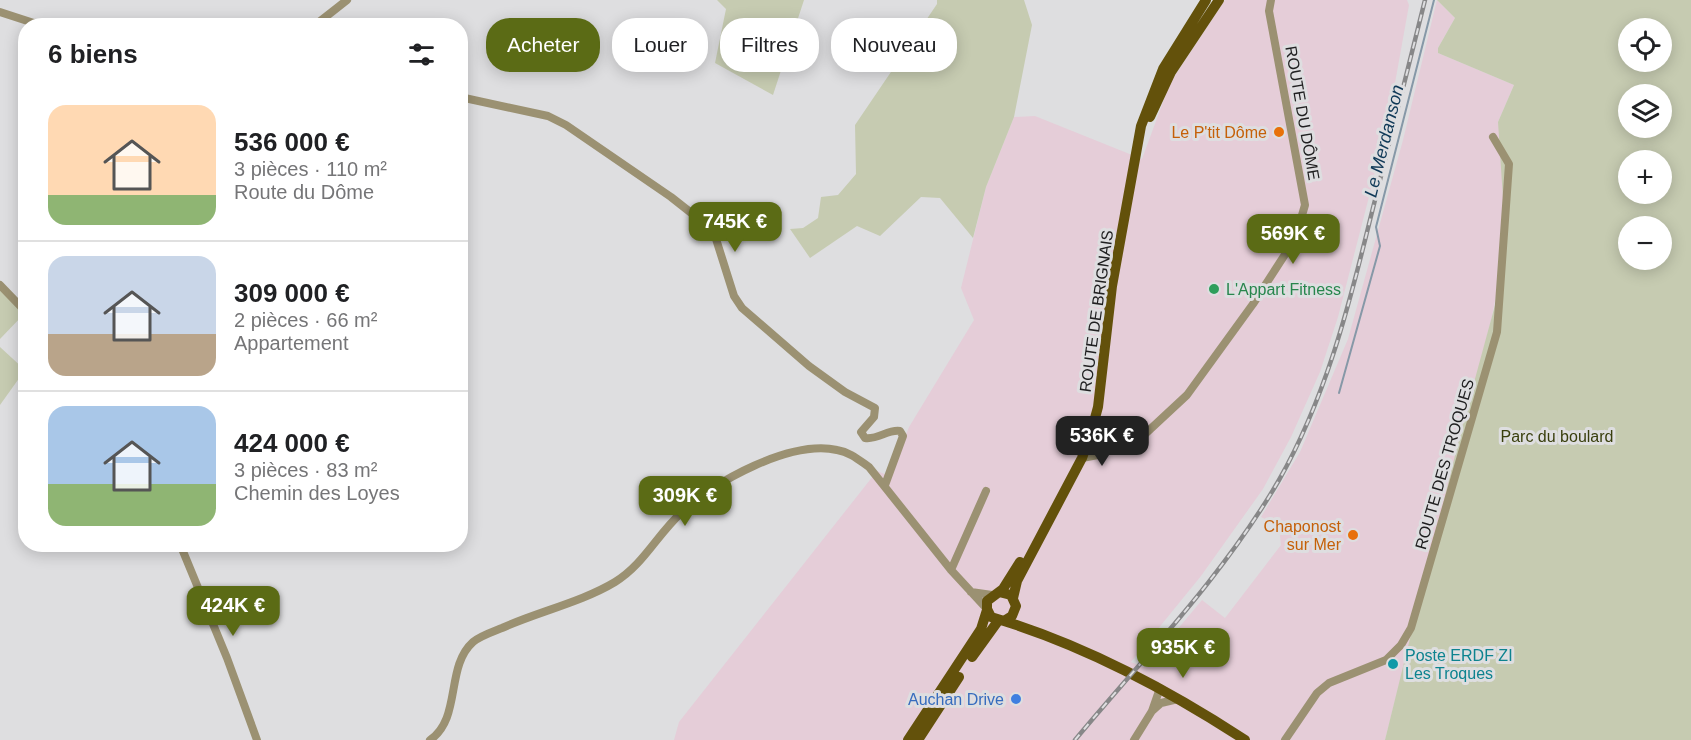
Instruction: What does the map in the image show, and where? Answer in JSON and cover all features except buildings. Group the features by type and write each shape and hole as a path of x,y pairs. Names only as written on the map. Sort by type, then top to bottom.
{"main road":[{"name":"ROUTE DE BRIGNAIS","path":"1014,604 1017,581 1082,458 1098,407 1112,286 1141,126 1162,69 1206,0"},
{"name":"ROUTE DE BRIGNAIS","path":"1137,154 1170,72 1219,0"},
{"name":"ROUTE DE BRIGNAIS","path":"996,593 1041,532"},
{"path":"908,740 981,629 987,610 987,601 996,593 1007,593 1028,628"},
{"path":"918,740 988,631 1012,616 1014,604"},
{"path":"987,610 991,617 1028,628 1102,659 1160,688 1205,713 1245,740"},
{"path":"1102,659 1144,672 1197,704 1205,713"}],"street":[{"path":"324,18 347,0"},
{"name":"ROUTE DU DÔME","path":"1082,458 1098,455 1109,447 1144,435 1187,395 1253,304 1295,239 1305,205 1269,11 1270,0"},
{"path":"0,12 18,18"},
{"path":"468,99 528,111 566,125 671,197 704,223 716,238 734,296 742,308 809,366 845,392 875,408 874,417 861,432 865,438 874,439 895,430 900,431 903,436 885,485"},
{"name":"ROUTE DES TROQUES","path":"1285,740 1317,693 1329,683 1386,660 1401,645 1411,628 1497,332 1509,164 1493,137"},
{"path":"0,285 18,304"},
{"path":"1088,440 1100,449 1109,447"},
{"path":"430,740 445,721 462,658 472,643 543,610 614,582 635,568 682,512 744,471 773,457 823,448 848,453 858,459 885,485 951,570 987,610"},
{"path":"951,570 986,491"},
{"path":"183,552 227,658 257,740"},
{"path":"971,592 996,593"},
{"path":"1134,740 1152,711 1160,688"},
{"path":"1152,711 1161,703 1179,699"}],"shaded area":[{"path":"1225,0 1407,0 1409,5 1395,83 1371,189 1338,317 1320,372 1291,437 1263,489 1201,576 1131,662 1143,667 1147,662 1155,661 1161,649 1202,600 1225,618 1281,545 1279,527 1261,517 1300,452 1348,339 1403,140 1437,0 1455,18 1438,48 1438,53 1514,85 1498,122 1515,157 1501,271 1492,316 1385,740 674,740 679,722 877,471 890,476 909,427 974,320 961,288 986,187 1014,117 1035,116 1142,159 1170,83"}],"green space":[{"path":"717,0 804,0 798,18 724,18 726,9"},
{"path":"937,0 1024,0 1032,25 1014,117 986,187 973,238 940,198 921,197 880,236 857,226 810,258 790,229 803,228 818,218 821,197 838,195 856,174 855,125 891,72 957,72 957,18 928,18 937,4"},
{"name":"Parc du boulard","path":"1437,0 1691,0 1691,740 1385,740 1463,423 1501,283 1506,245 1498,122 1514,85 1438,53 1438,48 1455,18"},
{"path":"720,38 720,66 715,63"},
{"path":"731,72 781,72 773,95"},
{"path":"0,289 18,308 18,320 0,339"},
{"path":"0,347 18,364 18,380 0,405"}],"waterway":[{"name":"Le Merdanson","path":"1339,393 1380,246 1376,227 1434,0"}],"railway":[{"path":"1075,740 1183,614 1234,549 1279,480 1310,418 1344,320 1425,0"}],"place":[{"name":"Le P'tit Dôme","path":"1279,132"},
{"name":"L'Appart Fitness","path":"1214,289"},
{"name":"Chaponost sur Mer","path":"1353,535"},
{"name":"Poste ERDF ZI Les Troques","path":"1393,664"},
{"name":"Auchan Drive","path":"1016,699"}]}
